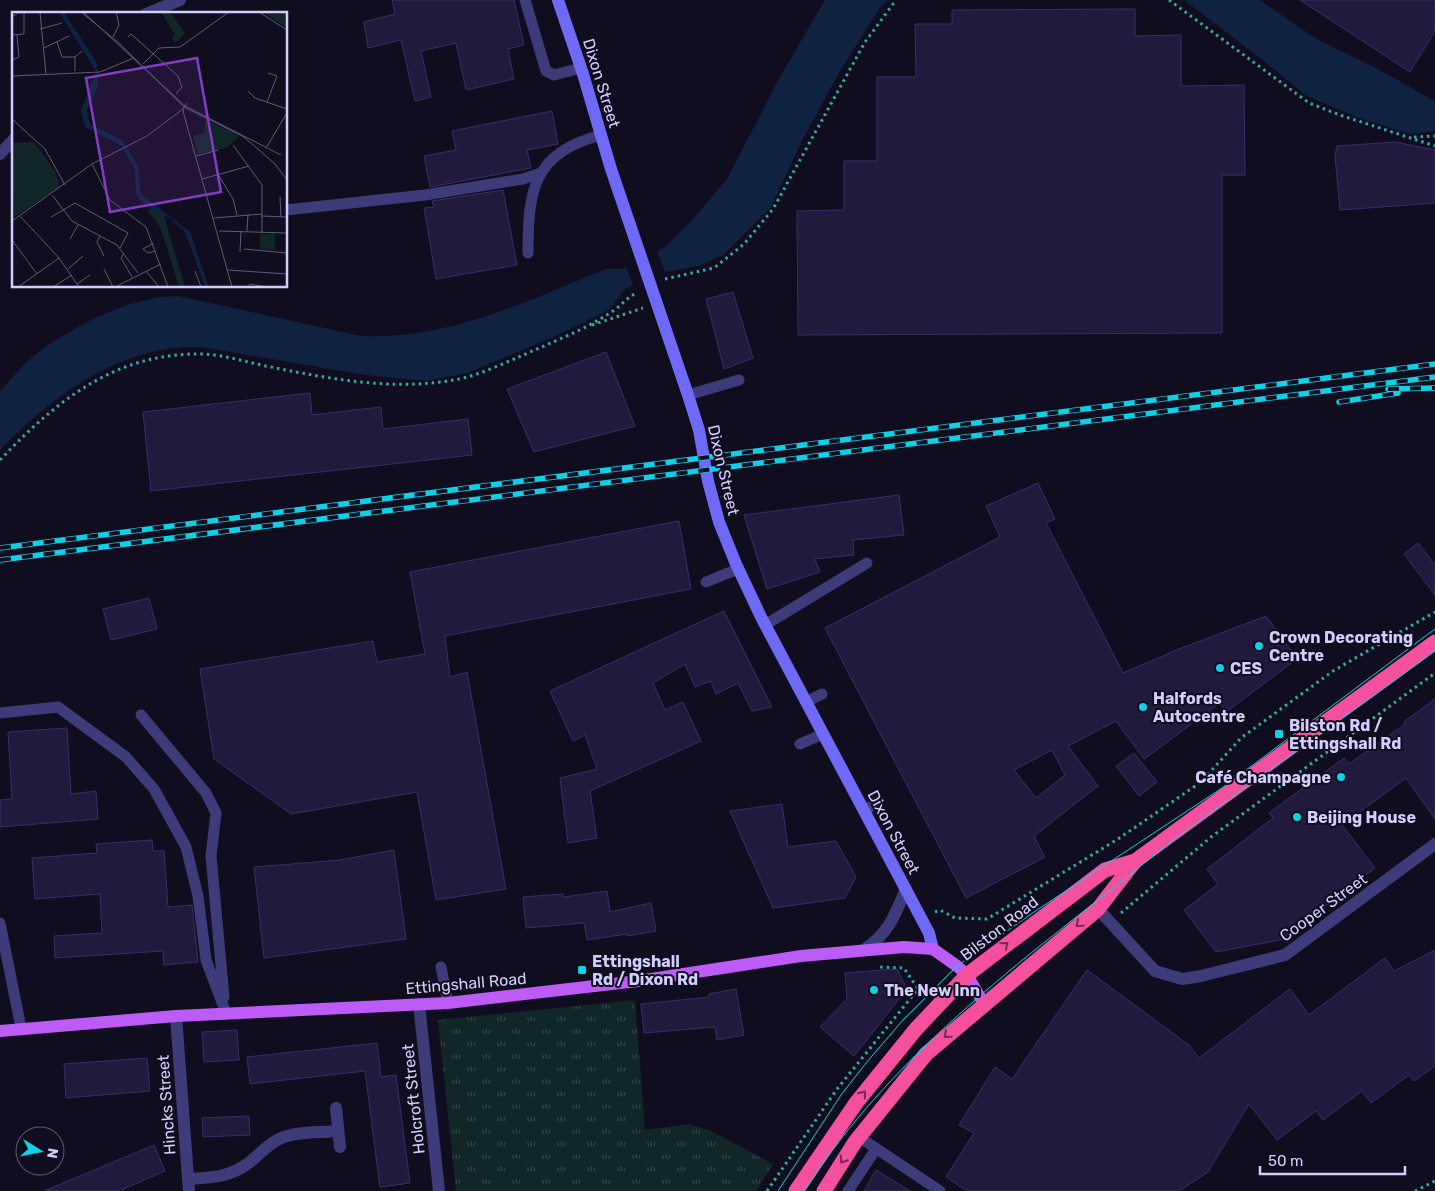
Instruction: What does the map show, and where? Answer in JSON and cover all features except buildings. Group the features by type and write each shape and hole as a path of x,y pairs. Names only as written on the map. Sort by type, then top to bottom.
{"highway":[{"name":"Bilston Road","path":"824,1191 859,1137 926,1054 1098,909 1135,861 1435,642"},
{"name":"Bilston Road","path":"796,1191 856,1103 916,1029 967,975 1105,870 1135,861"}],"main road":[{"name":"Ettingshall Road","path":"0,1031 176,1016 448,1003 638,981 801,956 865,949 904,947 933,949"},
{"path":"933,949 967,975 984,1004"}],"street":[{"path":"151,12 180,0"},
{"name":"Dixon Street","path":"558,0 637,245 649,291 688,395 719,522 738,570 765,625 922,919 929,933 933,949"},
{"path":"0,154 12,141"},
{"name":"Cooper Street","path":"1098,909 1155,971 1182,979 1201,976 1284,955 1435,844"},
{"path":"865,949 879,940 890,926 906,889"},
{"name":"Holcroft Street","path":"419,1004 439,1191"},
{"name":"Hincks Street","path":"176,1016 188,1185"},
{"path":"336,1108 340,1147"},
{"path":"188,1185 227,1175 250,1162 267,1146 280,1139 294,1134 338,1131"}],"lane":[{"path":"525,0 546,71 554,75 581,68"},
{"path":"528,252 531,198 541,173 573,144 601,135"},
{"path":"288,210 425,195 523,178 541,173"},
{"path":"688,395 739,380"},
{"path":"765,625 867,563"},
{"path":"706,582 738,570"},
{"path":"806,702 822,694"},
{"path":"0,713 58,707 126,757 154,789 186,847 198,896 206,960 226,1013"},
{"path":"141,715 206,794 216,813 211,856 226,1013"},
{"path":"800,744 823,734"},
{"path":"864,811 879,801"},
{"path":"0,923 21,1028"},
{"path":"0,967 21,1028"},
{"path":"442,967 448,1003"},
{"path":"859,1137 940,1191"},
{"path":"848,1191 876,1149"}],"path":[{"path":"659,282 714,268 744,244 773,209 865,42 896,0"},
{"path":"1169,0 1309,103 1435,146"},
{"path":"1411,138 1435,136"},
{"path":"0,460 28,430 76,392 117,369 161,358 205,354 363,384 410,384 455,380 487,370 584,328 644,308 649,291"},
{"path":"584,328 614,311 630,296 649,291"},
{"path":"922,919 940,910 955,918 987,919 1118,839 1201,782 1241,738 1333,671 1435,612"},
{"path":"1110,922 1211,837 1435,673"},
{"path":"767,1191 837,1089 918,989 904,968 904,947"},
{"path":"869,966 904,968"},
{"path":"1415,1191 1435,1181"}],"green space":[{"path":"635,1000 645,1130 689,1124 711,1131 773,1164 756,1191 456,1191 438,1020"}],"water":[{"path":"825,0 889,0 880,8 840,71 802,141 771,207 723,255 699,266 667,272 625,289 609,310 558,335 468,373 426,381 365,375 201,347 172,348 143,354 116,364 90,377 65,393 20,430 0,450 0,391 29,360 44,348 79,326 119,308 159,297 178,296 361,336 393,336 425,332 487,316 606,269 621,269 664,248 692,220 727,179 781,75"},
{"path":"1184,0 1260,0 1318,40 1376,68 1435,101 1435,131 1410,134 1361,119 1305,95"}],"pier":[{"path":"656,248 666,275 634,288 625,264"}],"tram line":[{"path":"778,1191 841,1095 866,1063 903,1020 957,966 1037,910 1222,788 1435,629"},
{"path":"804,1191 834,1148 866,1108 901,1070 977,999 1057,932 1172,841 1435,651"}],"railway":[{"path":"0,548 1435,364"},
{"path":"0,560 1435,377"},
{"path":"1388,389 1435,388"},
{"path":"1339,402 1398,393"}],"place":[{"name":"Crown Decorating Centre","path":"1259,646"},
{"name":"CES","path":"1220,668"},
{"name":"Halfords Autocentre","path":"1143,707"},
{"name":"Bilston Rd / Ettingshall Rd","path":"1279,734"},
{"name":"Café Champagne","path":"1341,777"},
{"name":"Beijing House","path":"1297,817"},
{"name":"Ettingshall Rd / Dixon Rd","path":"582,970"},
{"name":"The New Inn","path":"874,990"}]}
